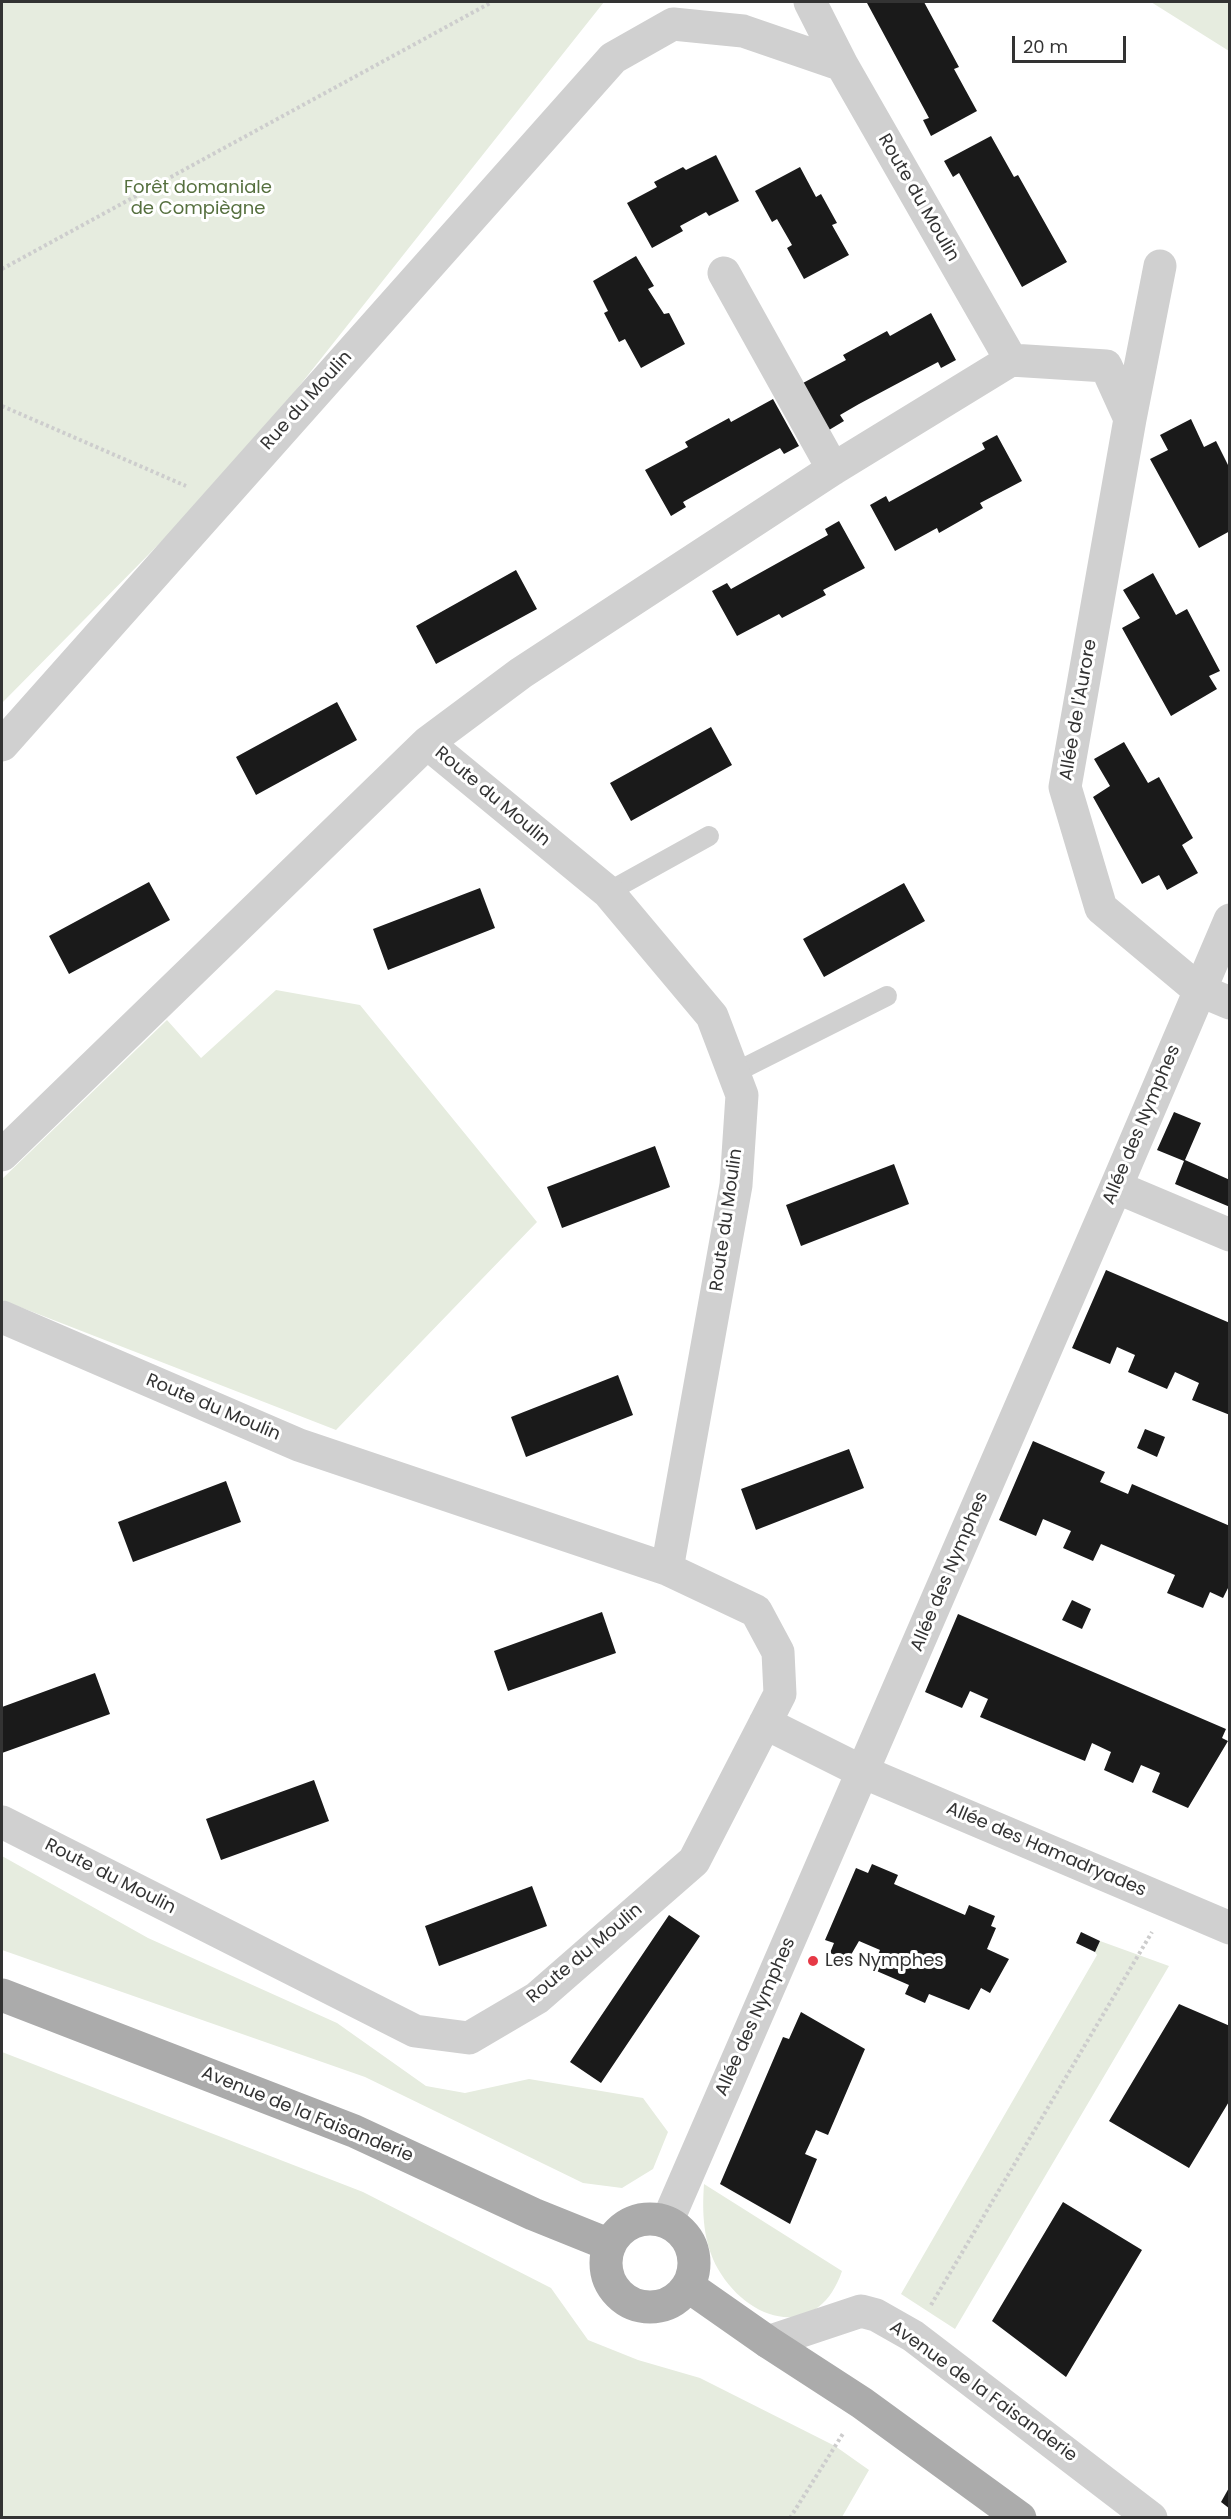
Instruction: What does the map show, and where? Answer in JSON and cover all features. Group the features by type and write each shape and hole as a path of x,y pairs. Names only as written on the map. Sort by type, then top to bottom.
{"main road":[{"name":"Avenue de la Faisanderie","path":"2,1995 354,2131 532,2214 610,2245"},
{"path":"654,2219 667,2222 682,2233 692,2250 695,2262 688,2286 678,2298 664,2304 650,2307 636,2305 623,2297 614,2287 608,2273 606,2259 610,2245 617,2233 640,2220 654,2219"},
{"path":"688,2286 768,2342 862,2403 1020,2517"}],"street":[{"name":"Route du Moulin","path":"2,1155 427,743 521,673 833,470 1011,360 842,65 810,2"},
{"name":"Rue du Moulin","path":"2,745 613,58 673,24 743,32 842,65"},
{"name":"Allée de l'Aurore","path":"1160,266 1130,419 1065,787 1101,908 1199,990 1230,1003"},
{"path":"724,273 833,470"},
{"path":"1011,360 1106,366 1130,419"},
{"name":"Route du Moulin","path":"427,743 608,892 712,1016 742,1095 736,1185 667,1569"},
{"name":"Allée des Nymphes","path":"667,2222 1230,920"},
{"path":"1116,1187 1230,1235"},
{"name":"Route du Moulin","path":"2,1317 300,1445 667,1569 756,1611 778,1652 780,1694 694,1861 537,1998 469,2038 415,2031 2,1822"},
{"name":"Allée des Hamadryades","path":"765,1723 863,1772 1230,1928"},
{"name":"Avenue de la Faisanderie","path":"768,2342 861,2311 876,2315 913,2336 1151,2517"}],"lane":[{"path":"608,892 709,836"},
{"path":"734,1073 887,996"}],"path":[{"path":"2,269 492,2"},
{"path":"2,406 220,500"},
{"path":"913,2336 1169,1903"},
{"path":"790,2517 862,2403"}],"green space":[{"name":"Forêt domaniale de Compiègne","path":"2,2 604,2 235,467 2,703"},
{"path":"1151,2 1229,2 1229,51"},
{"path":"276,990 360,1005 537,1222 336,1430 2,1300 2,1179 167,1020 201,1058"},
{"path":"2,1856 148,1938 337,2023 426,2086 465,2093 529,2079 643,2098 668,2132 653,2169 622,2188 583,2183 365,2077 2,1950"},
{"path":"1100,1941 1169,1966 955,2329 901,2294 1097,1955 1095,1952"},
{"path":"2,2052 363,2192 551,2288 588,2340 638,2360 700,2378 835,2446 869,2470 842,2517 2,2517"},
{"path":"704,2184 842,2271 831,2294 817,2308 800,2316 783,2317 765,2312 747,2302 731,2288 713,2259 706,2238 703,2206"}],"building":[{"path":"924,2 959,67 954,69 977,111 931,136 923,120 929,118 867,3"},
{"path":"991,136 1014,177 1018,175 1067,262 1022,287 959,173 953,177 944,161"},
{"path":"716,155 739,201 709,216 706,212 680,226 683,231 652,248 627,203 657,187 654,182 683,167 686,170"},
{"path":"800,167 816,197 821,194 837,223 832,225 849,255 804,279 787,248 792,245 777,219 772,222 755,191"},
{"path":"636,256 654,286 648,289 664,314 669,313 685,344 641,368 625,339 619,342 604,313 608,311 593,281"},
{"path":"931,313 956,360 941,368 938,362 859,404 840,415 844,421 829,430 803,383 846,360 843,355 887,331 890,336"},
{"path":"773,399 799,446 784,454 780,448 767,455 683,502 686,507 671,516 645,470 688,447 685,442 729,418 731,422"},
{"path":"1191,419 1204,447 1216,441 1230,469 1230,531 1199,548 1150,459 1168,450 1160,435"},
{"path":"997,435 1022,481 980,503 983,508 939,533 937,528 895,551 870,505 886,496 889,502 985,449 982,443"},
{"path":"839,521 865,568 823,590 826,595 782,618 779,614 737,636 712,591 727,583 731,589 828,535 825,529"},
{"path":"516,570 537,609 436,664 416,626"},
{"path":"1153,573 1176,615 1187,609 1220,671 1209,676 1217,689 1171,716 1122,628 1140,618 1123,590"},
{"path":"337,702 357,740 256,795 236,757"},
{"path":"711,727 732,765 631,821 610,783"},
{"path":"1124,742 1148,783 1159,777 1193,838 1182,845 1198,873 1167,890 1159,875 1142,884 1093,797 1110,786 1094,759"},
{"path":"149,882 170,920 69,974 49,936"},
{"path":"904,883 925,921 824,977 803,939"},
{"path":"480,888 495,928 388,970 373,929"},
{"path":"1174,1112 1201,1123 1185,1160 1230,1180 1230,1207 1175,1184 1184,1161 1157,1150"},
{"path":"655,1146 670,1187 562,1228 547,1187"},
{"path":"894,1164 909,1204 801,1246 786,1205"},
{"path":"1106,1270 1230,1323 1230,1415 1192,1400 1199,1383 1175,1372 1167,1389 1128,1372 1135,1355 1117,1347 1110,1364 1072,1348"},
{"path":"618,1375 633,1415 526,1457 511,1417"},
{"path":"1145,1429 1165,1437 1157,1457 1137,1448"},
{"path":"1033,1441 1105,1472 1100,1482 1128,1494 1132,1484 1230,1526 1230,1584 1223,1598 1210,1592 1203,1608 1167,1593 1175,1575 1101,1544 1093,1561 1063,1548 1071,1531 1043,1519 1036,1536 999,1520"},
{"path":"849,1449 864,1488 756,1530 741,1489"},
{"path":"226,1481 241,1522 133,1562 118,1522"},
{"path":"1072,1600 1091,1609 1082,1629 1062,1620"},
{"path":"602,1612 616,1653 508,1691 494,1651"},
{"path":"958,1614 1226,1729 1222,1738 1228,1741 1188,1808 1152,1792 1160,1773 1141,1765 1133,1783 1104,1770 1111,1752 1092,1743 1085,1761 980,1717 988,1699 970,1691 962,1708 925,1692"},
{"path":"95,1673 110,1714 2,1753 2,1707"},
{"path":"314,1780 329,1821 221,1860 206,1819"},
{"path":"872,1864 898,1875 894,1884 965,1915 969,1905 995,1916 991,1926 996,1928 987,1949 1009,1959 990,1993 981,1988 969,2010 929,1994 925,2003 905,1994 909,1985 872,1969 880,1950 859,1941 848,1960 830,1953 834,1943 825,1940 856,1868 868,1873"},
{"path":"532,1886 547,1926 439,1966 425,1926"},
{"path":"669,1915 700,1936 601,2083 570,2062"},
{"path":"1081,1932 1100,1941 1095,1952 1076,1943"},
{"path":"1179,2004 1230,2026 1230,2100 1189,2168 1109,2121"},
{"path":"801,2012 865,2049 828,2135 816,2130 805,2154 817,2159 790,2224 720,2184 783,2037 789,2039"},
{"path":"1063,2202 1142,2250 1066,2377 992,2321"},
{"path":"1230,2486 1230,2509 1221,2502"}],"place":[{"name":"Les Nymphes","path":"813,1961"}]}
